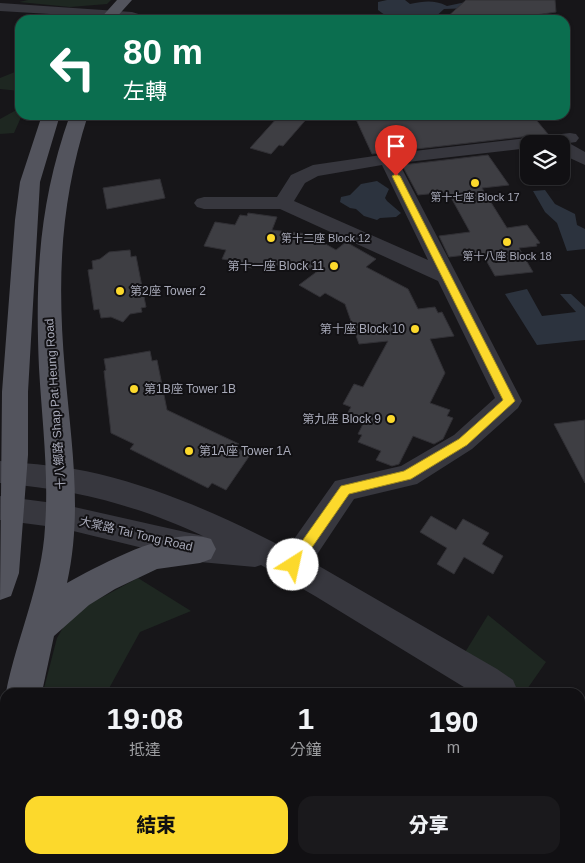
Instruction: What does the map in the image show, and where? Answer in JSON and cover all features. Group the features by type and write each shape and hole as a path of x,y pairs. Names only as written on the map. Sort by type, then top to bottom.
{"main road":[{"path":"110,15 125,0"},
{"path":"0,585 3,573 6,472 15,392 30,182 49,120"},
{"name":"十八鄉路 Shap Pat Heung Road","path":"25,688 58,559 61,516 60,477 51,351 50,253 53,213 60,172 76,120"},
{"path":"0,424 10,408 15,392"},
{"path":"40,627 78,594 112,575 153,556 200,549"}],"street":[{"path":"0,8 84,15"},
{"path":"0,8 33,15"},
{"path":"283,203 298,179 313,171 388,160 520,146"},
{"path":"570,148 583,155"},
{"path":"283,560 345,489 407,476 463,442 510,401 388,160"},
{"path":"204,203 283,203 448,277"},
{"name":"大棠路 Tai Tong Road","path":"6,472 60,477 173,509 283,560 495,688"},
{"name":"大棠路 Tai Tong Road","path":"5,508 61,516 200,549 283,560"}],"shaded area":[{"path":"28,0 111,0 107,4 70,7 19,2"},
{"path":"405,0 410,4 434,2 447,6 466,2 473,8 444,9 437,15 386,15 378,10 378,2"},
{"path":"15,72 15,90 0,89 0,78"},
{"path":"15,111 15,120 20,120 14,133 0,134 0,119"},
{"path":"377,181 389,189 385,198 401,213 396,217 380,218 377,220 364,216 356,209 340,202 341,197 350,195 361,184"},
{"path":"545,190 555,204 575,214 577,225 585,229 585,249 567,251 557,223 545,212 533,191"},
{"path":"527,289 542,316 576,312 560,294 571,294 585,307 585,340 537,345 505,294"},
{"path":"138,578 191,611 140,632 109,688 44,688 57,638 71,614"},
{"path":"488,615 546,662 528,688 513,688 464,654"}],"building":[{"path":"466,0 555,0 556,12 536,15 450,15"},
{"path":"275,120 306,120 283,146 279,145 271,154 250,148"},
{"path":"356,120 536,120 548,134 520,135 520,137 372,154"},
{"path":"488,155 509,185 482,188 507,228 527,225 540,243 536,244 537,246 519,248 533,272 495,276 482,253 449,257 439,236 470,232 448,192 418,195 402,165"},
{"path":"160,179 165,198 107,209 103,188"},
{"path":"248,213 277,217 272,230 308,234 336,250 346,242 376,259 366,267 408,289 418,309 435,307 438,313 442,312 454,336 430,339 445,373 430,403 450,410 447,416 453,418 443,439 434,444 413,436 399,464 392,466 376,460 381,451 358,442 362,435 358,434 365,420 347,414 351,407 343,404 354,384 363,387 388,341 359,344 345,304 325,293 320,297 299,285 319,270 254,263 252,268 228,264 229,260 222,259 226,250 204,246 215,222 235,225 240,215 247,216"},
{"name":"第2座 Tower 2","path":"130,250 131,257 136,256 146,307 141,308 142,312 130,314 123,322 111,317 101,318 99,309 94,310 88,270 93,269 92,261 100,259 109,252"},
{"path":"150,351 152,361 157,360 167,410 239,444 236,448 250,455 226,490 212,483 208,488 130,449 134,444 111,433 104,359"},
{"path":"585,420 585,483 554,424"},
{"path":"431,516 456,530 463,519 489,533 482,544 503,556 493,574 464,557 454,574 437,564 447,548 420,532"}],"place":[{"name":"第十七座 Block 17","path":"475,183"},
{"name":"第十二座 Block 12","path":"271,238"},
{"name":"第十八座 Block 18","path":"507,242"},
{"name":"第十一座 Block 11","path":"334,266"},
{"name":"第2座 Tower 2","path":"120,291"},
{"name":"第十座 Block 10","path":"415,329"},
{"name":"第1B座 Tower 1B","path":"134,389"},
{"name":"第九座 Block 9","path":"391,419"},
{"name":"第1A座 Tower 1A","path":"189,451"}],"route":[{"path":"293,565 345,489 407,476 463,442 510,401 396,176"}]}
